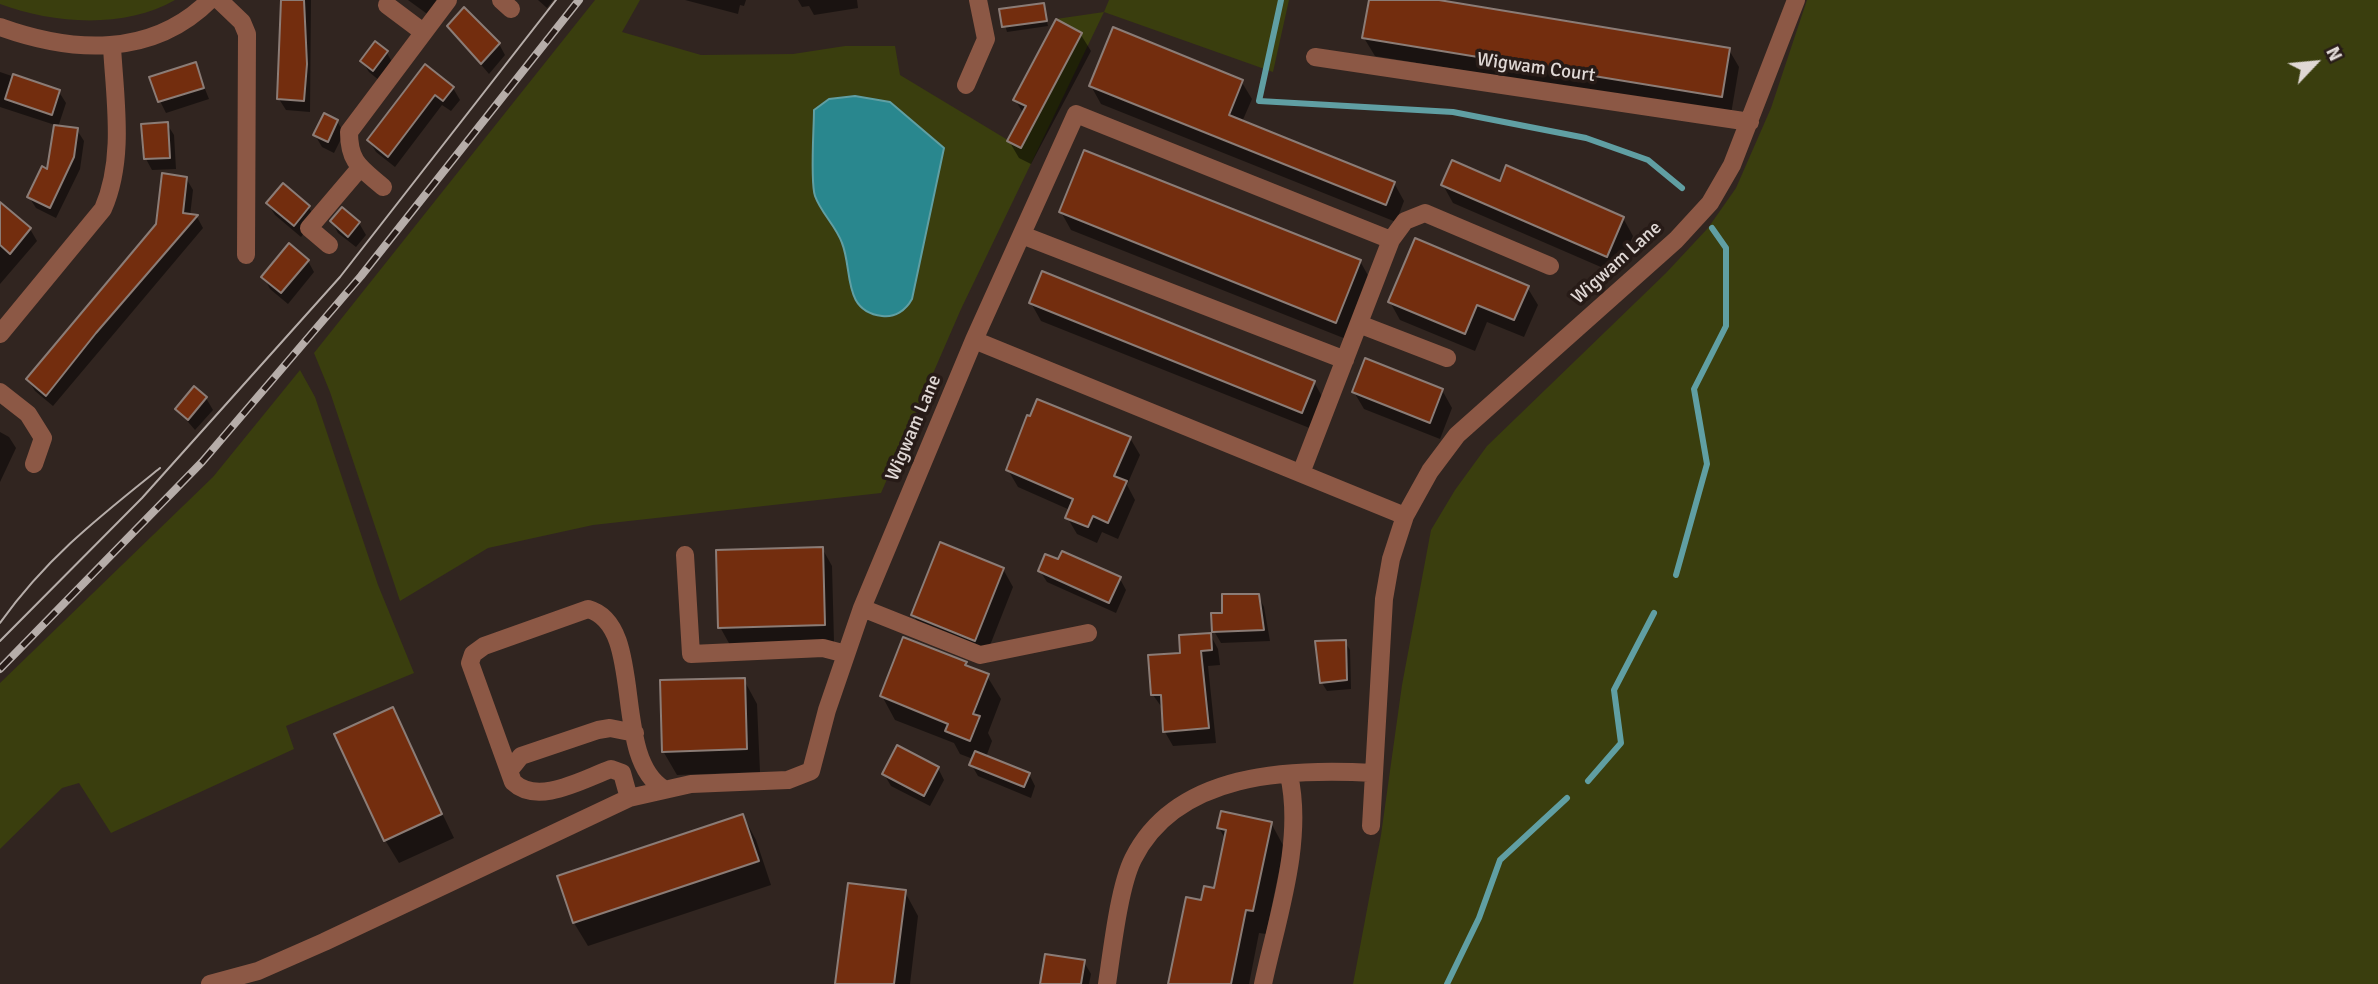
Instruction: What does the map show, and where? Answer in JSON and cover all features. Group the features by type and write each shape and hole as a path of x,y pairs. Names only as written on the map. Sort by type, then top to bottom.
{"street":[{"path":"0,27 53,41 112,47 156,36 178,24 210,0"},
{"path":"219,0 242,22 247,34 246,255"},
{"path":"383,187 359,167 349,153 349,132 448,0"},
{"path":"966,85 986,39 978,0"},
{"name":"Wigwam Lane","path":"1371,826 1384,599 1391,559 1405,516 1430,471 1457,435 1676,240 1710,203 1732,165 1796,0"},
{"path":"387,5 423,32"},
{"path":"0,334 103,209 111,191 117,165 112,47"},
{"name":"Wigwam Court","path":"1315,57 1749,122"},
{"name":"Wigwam Lane","path":"210,984 258,971 324,942 629,798 691,784 788,780 811,771 827,710 862,608 974,340 1076,114 1391,240"},
{"path":"329,245 309,228 359,167"},
{"path":"1301,473 1391,240 1405,221 1425,213 1550,266"},
{"path":"1023,235 1345,360"},
{"path":"1359,324 1447,358"},
{"path":"974,340 1405,516"},
{"path":"0,392 28,414 44,438 34,464"},
{"path":"685,555 691,654 823,648 846,654"},
{"path":"862,608 980,655 1088,633"},
{"path":"629,798 622,773 611,769 542,793 522,791 513,782 470,663 473,654 484,646 588,609 601,612 613,624 635,733 654,783 664,789"},
{"path":"509,771 521,757 598,730 610,728 635,733"},
{"path":"1107,984 1115,931 1131,861 1150,830 1171,810 1197,795 1222,786 1320,771 1374,773"},
{"path":"1263,984 1286,874 1295,803 1289,775"}],"green space":[{"path":"0,0 175,0 134,16 89,20 43,16 0,4"},
{"path":"595,0 640,0 622,32 701,55 793,54 845,46 895,46 900,75 1021,148 1082,34 1056,19 1104,12 961,309 881,493 593,525 488,548 400,601 330,392 314,353"},
{"path":"1109,0 1289,0 1273,72 1104,12"},
{"path":"1807,0 2378,0 2378,984 1353,984 1381,835 1402,685 1431,530 1455,490 1487,446 1666,273 1708,228 1736,188 1771,108"},
{"path":"300,370 315,397 378,585 414,673 286,726 294,749 111,833 79,783 62,788 0,849 0,683 213,477"}],"water":[{"path":"855,96 890,102 944,148 912,299 907,307 891,316 869,313 860,306 851,288 842,243 815,196 812,167 814,110 829,99"}],"building":[{"path":"281,0 304,0 307,64 304,101 277,99"},
{"path":"1369,0 1439,0 1730,48 1722,97 1362,38"},
{"path":"1044,3 1047,21 1002,27 999,9"},
{"path":"464,7 500,43 481,64 447,26"},
{"path":"1056,19 1082,33 1021,148 1007,141 1026,106 1013,100"},
{"path":"1113,27 1243,80 1229,115 1395,182 1386,205 1089,86"},
{"path":"375,41 388,51 373,71 360,61"},
{"path":"196,62 204,88 158,102 149,77"},
{"path":"425,64 454,87 443,101 435,95 388,157 367,140"},
{"path":"13,74 60,90 52,115 5,99"},
{"path":"324,113 338,120 328,142 313,135"},
{"path":"168,122 170,158 144,159 141,124"},
{"path":"54,125 78,128 74,157 50,208 27,197 42,166 47,169"},
{"path":"1084,150 1361,260 1336,323 1059,212"},
{"path":"1452,160 1500,181 1506,165 1624,217 1607,257 1441,185"},
{"path":"162,173 187,177 183,213 198,215 96,333 46,396 26,379 156,224"},
{"path":"283,183 310,206 294,226 266,203"},
{"path":"0,202 31,228 10,254 0,245"},
{"path":"342,207 360,222 348,237 330,221"},
{"path":"1415,238 1529,286 1514,320 1477,305 1465,334 1388,302"},
{"path":"289,243 309,260 281,293 261,277"},
{"path":"1042,271 1315,381 1302,413 1029,303"},
{"path":"1365,358 1443,389 1430,423 1352,392"},
{"path":"194,386 207,397 188,420 175,409"},
{"path":"1037,399 1131,437 1114,476 1127,481 1108,523 1093,516 1088,527 1065,518 1073,499 1006,470 1027,415 1030,416"},
{"path":"940,542 1004,568 975,641 911,615"},
{"path":"823,547 825,625 718,628 716,550"},
{"path":"1062,551 1121,577 1109,603 1038,571 1045,554 1058,559"},
{"path":"1222,594 1259,594 1264,630 1212,632 1211,613 1222,613"},
{"path":"1211,633 1212,650 1201,651 1209,728 1163,732 1161,695 1151,695 1148,655 1180,653 1179,635"},
{"path":"903,637 967,662 965,665 989,674 973,714 980,716 970,741 945,731 948,724 880,696"},
{"path":"1346,640 1347,680 1320,683 1315,641"},
{"path":"745,678 747,749 662,752 660,680"},
{"path":"393,707 442,814 384,841 334,734"},
{"path":"897,745 939,767 924,796 882,774"},
{"path":"975,751 1030,773 1024,787 969,765"},
{"path":"1221,811 1272,822 1253,911 1246,910 1231,984 1168,984 1186,897 1201,900 1204,886 1214,888 1226,830 1217,828"},
{"path":"743,814 759,861 573,923 557,876"},
{"path":"848,883 906,890 894,984 835,984"},
{"path":"1045,954 1085,960 1081,984 1040,984"}],"waterway":[{"path":"1281,0 1259,101 1453,112 1586,138 1648,160 1682,188"},
{"path":"1676,575 1707,464 1694,389 1726,326 1726,248 1712,228"},
{"path":"1588,781 1621,743 1614,690 1654,613"},
{"path":"1447,984 1479,918 1500,860 1567,798"}],"tram line":[{"path":"0,641 142,498 340,277 556,0"},
{"path":"0,623 55,558 160,468"}],"railway":[{"path":"0,669 202,462 361,276 579,0"}]}
